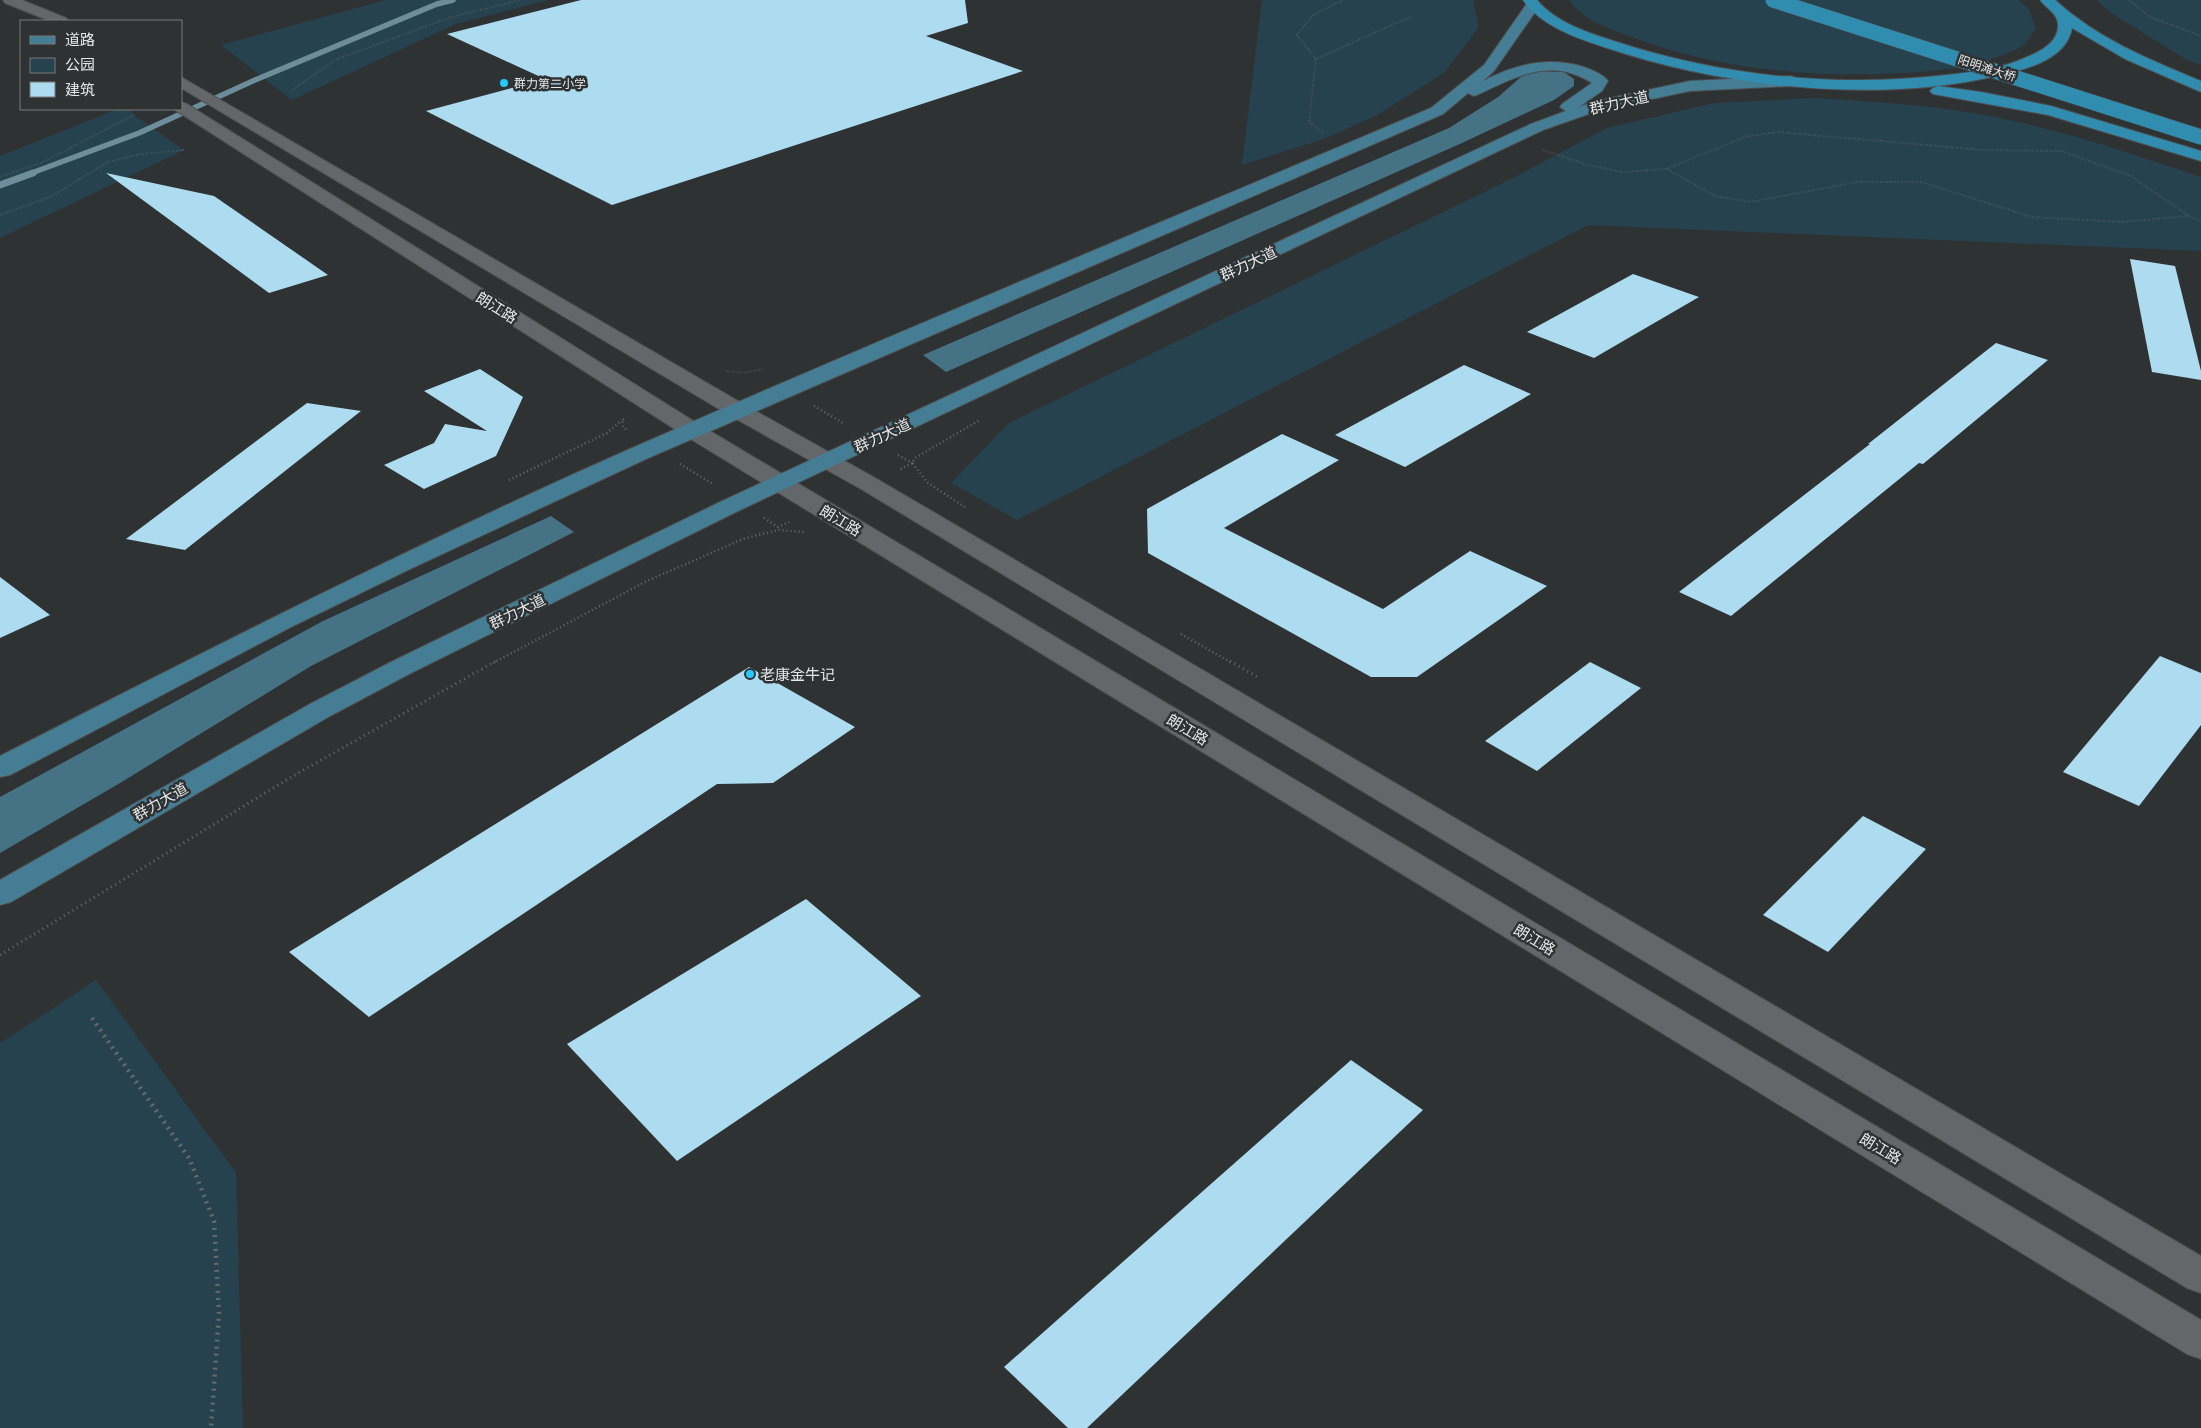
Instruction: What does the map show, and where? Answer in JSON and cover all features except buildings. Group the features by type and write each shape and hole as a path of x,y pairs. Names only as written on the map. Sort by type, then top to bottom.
{"highway":[{"name":"阳明滩大桥","path":"1774,0 2201,137"},
{"path":"1820,0 1839,6"},
{"path":"2048,0 2063,16 2092,38 2132,59 2201,87"},
{"path":"1531,2 1552,19 1578,32 1612,46 1653,58 1749,76 1921,88 1982,97 2051,111 2201,156"},
{"path":"1862,84 1954,80 2022,65 2045,54 2060,42 2066,30 2063,16"},
{"name":"阳明滩大桥","path":"2001,56 2049,71"},
{"path":"2135,136 2201,160"}],"main road":[{"path":"10,0 59,20"},
{"path":"1437,111 1489,68 1531,2"},
{"path":"0,768 282,622 392,568 692,430 1437,111 1499,79 1523,69 1544,67 1570,68 1590,74 1600,81 1597,88 1536,137"},
{"name":"群力大道","path":"0,894 320,710 402,667 828,460 1536,137 1596,106 1690,86 1736,82 1802,81"},
{"path":"182,82 737,410 828,460 2201,1276"},
{"name":"朗江路","path":"191,113 692,430 2201,1341"}],"path":[{"path":"291,91 335,60 451,17 521,0"},
{"path":"1324,133 1309,122 1316,58 1297,35 1313,15 1343,0"},
{"path":"2128,0 2150,17 2201,36"},
{"path":"1316,58 1410,17"},
{"path":"0,176 44,162 134,115"},
{"path":"1536,137 1588,165 1624,172 1666,169 1745,137 1777,132 1983,150 2061,151 2132,176 2189,216 2201,220"},
{"path":"0,215 50,197 108,162 141,154 184,150"},
{"path":"1666,169 1715,196 1750,202 1858,182 1921,182 2032,217 2122,222 2189,216"},
{"path":"722,369 743,373 767,368"},
{"path":"508,480 607,433 622,420 624,413"},
{"path":"967,508 926,481 912,463 915,458 980,420"},
{"path":"0,955 293,776 537,638 647,580 744,539 778,528 808,532"},
{"path":"1173,629 1259,678"},
{"path":"92,1018 189,1158 214,1221 219,1313 211,1428"}],"green space":[{"path":"386,0 548,0 456,24 292,100 221,45"},
{"path":"1262,0 1473,0 1479,27 1444,73 1377,115 1324,139 1242,165"},
{"path":"1569,0 2019,0 2028,8 2036,28 2026,42 2018,49 1968,66 1902,73 1833,74 1798,72 1729,64 1661,47 1621,33 1588,18 1574,7"},
{"path":"2097,0 2201,0 2201,65 2187,60 2111,13"},
{"path":"1814,98 1916,105 1993,117 2088,140 2201,177 2201,251 1588,225 1017,520 951,483 1009,423 1509,180 1607,128 1714,103"},
{"path":"115,110 131,110 134,115 184,150 0,238 0,156"},
{"path":"96,980 236,1173 243,1428 0,1428 0,1043"}],"shaded area":[{"path":"1541,71 1564,72 1574,79 1574,86 1554,100 1462,143 946,372 923,355 1449,128 1498,97 1522,76"},
{"path":"551,516 574,532 311,666 120,783 0,853 0,797 323,621"}],"waterway":[{"path":"29,174 139,133 255,80 437,4 453,0"},
{"path":"0,185 33,173"}],"place":[{"name":"群力第二小学","path":"504,83"},
{"name":"老康金牛记","path":"750,674"}]}
